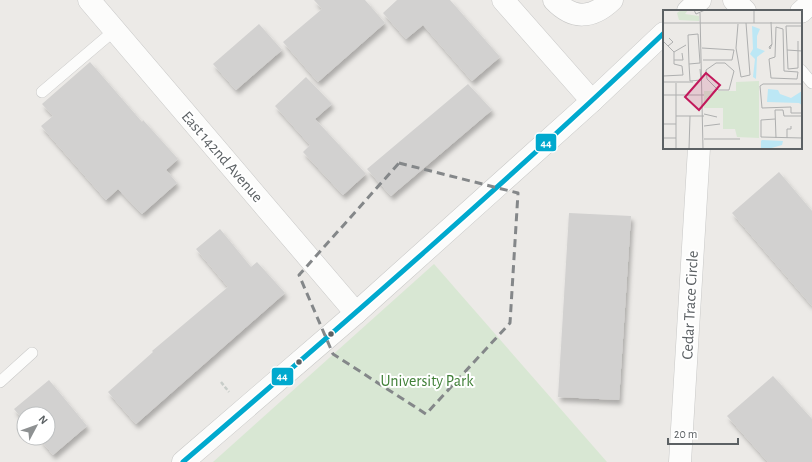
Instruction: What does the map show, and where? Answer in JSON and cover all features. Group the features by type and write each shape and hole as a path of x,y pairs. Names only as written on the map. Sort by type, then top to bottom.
{"street":[{"name":"East 142nd Avenue","path":"89,0 356,313"},
{"path":"503,0 592,100"},
{"path":"554,0 563,9 583,16 601,10 612,0"},
{"path":"689,10 700,0"},
{"path":"734,0 744,10"},
{"path":"802,11 812,2"},
{"path":"184,461 356,313 663,35"},
{"name":"Cedar Trace Circle","path":"680,462 698,149"}],"lane":[{"path":"42,92 115,30"},
{"path":"802,71 812,83"},
{"path":"0,382 32,353"}],"highlighted area":[{"path":"399,163 518,193 510,323 426,414 333,354 299,275"}],"green space":[{"name":"University Park","path":"434,264 607,462 213,462"}],"building":[{"path":"314,0 365,0 385,23 318,82 283,42 322,9"},
{"path":"397,0 450,0 500,57 472,81 423,25 406,39 383,13"},
{"path":"259,24 282,50 236,90 213,64"},
{"path":"90,62 142,122 143,120 178,159 166,170 177,183 142,214 118,189 106,200 41,126 53,116 42,104"},
{"path":"306,77 332,104 315,119 366,174 343,195 303,152 310,145 275,106"},
{"path":"468,84 492,110 391,196 367,169"},
{"path":"779,172 812,211 812,306 732,213"},
{"path":"569,213 631,216 619,400 558,397"},
{"path":"220,229 251,267 257,262 285,293 136,424 108,392 153,352 152,351 228,287 196,249"},
{"path":"773,376 812,419 812,462 768,462 727,416"},
{"path":"49,380 87,426 53,455 46,446 56,446 56,406 18,406"}],"transit line":[{"name":"44","path":"183,462 305,357 546,143 663,34"}]}
